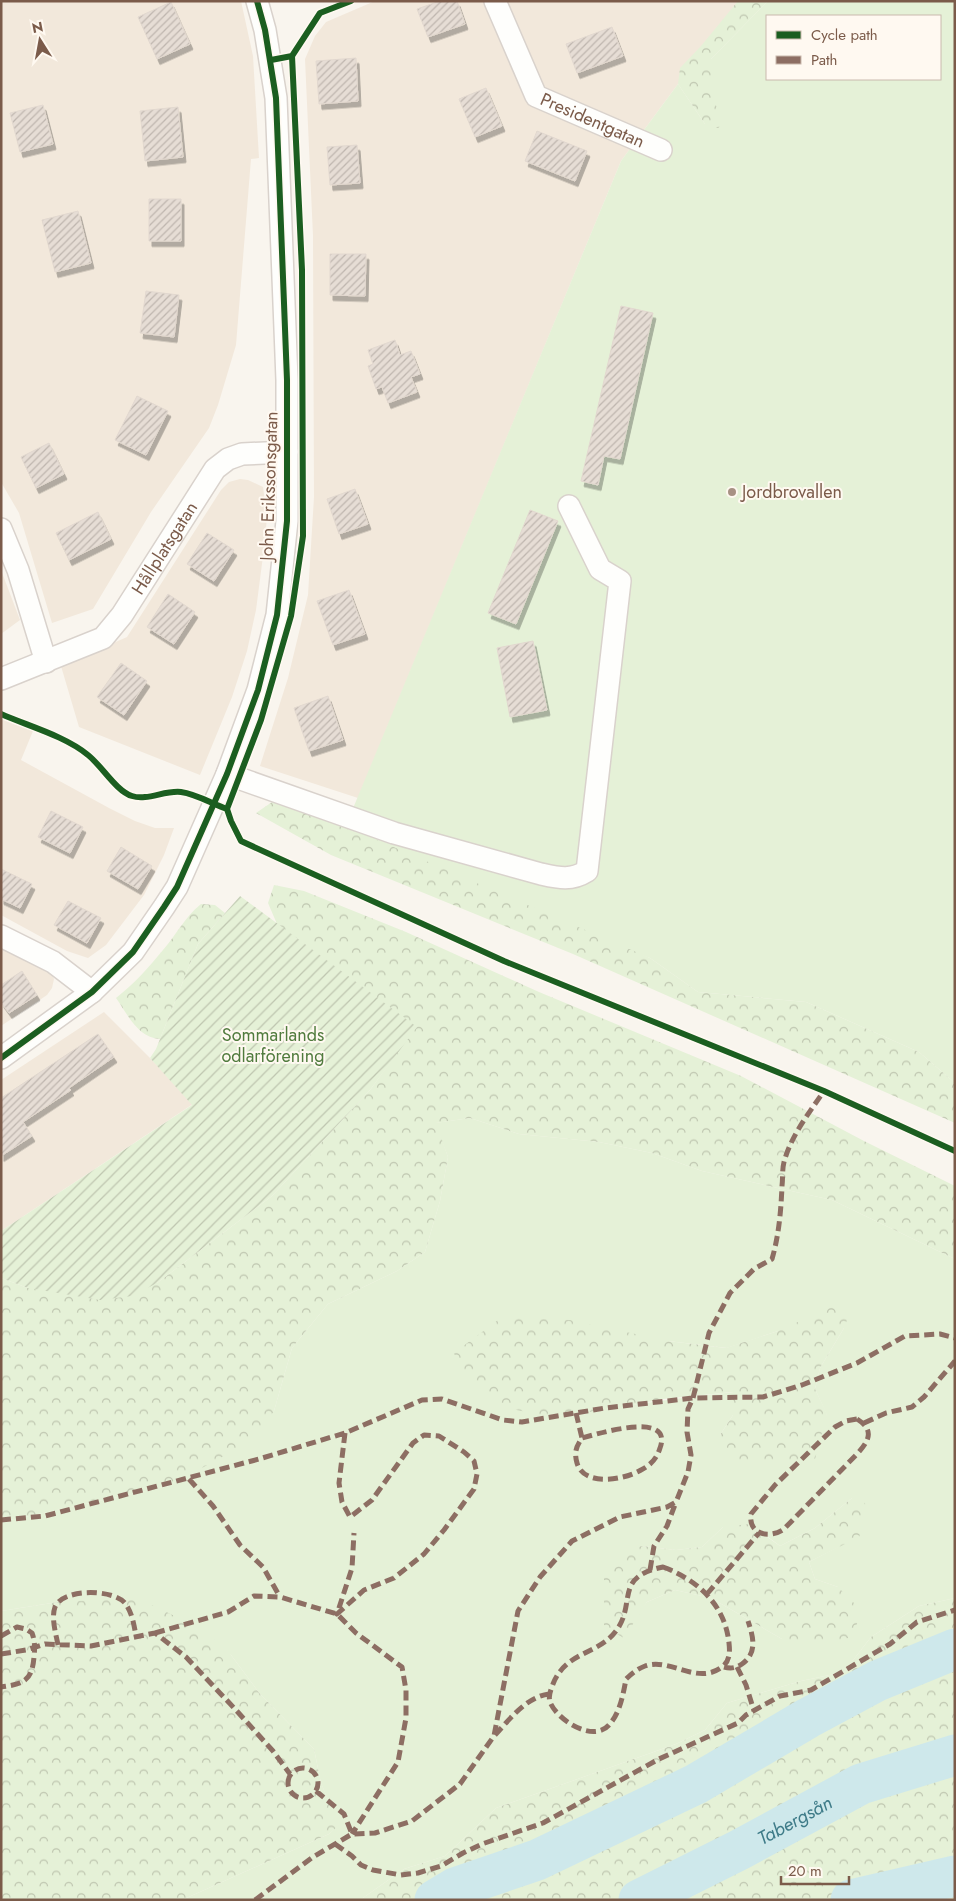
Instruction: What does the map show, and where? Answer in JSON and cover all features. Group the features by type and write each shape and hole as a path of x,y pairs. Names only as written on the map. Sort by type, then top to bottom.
{"street":[{"name":"Presidentgatan","path":"495,1 536,96 661,150"},
{"name":"John Erikssonsgatan","path":"1,1058 92,992 133,952 177,887 227,774 258,690 277,615 287,521 287,380 276,98 264,3"},
{"name":"Hållplatsgatan","path":"1,679 103,638 115,626 215,469 228,459 242,454 287,452"},
{"path":"227,774 394,833 541,874 564,880 578,877 587,871 620,581 600,569 569,506"},
{"path":"1,529 18,570 46,662"},
{"path":"1,936 53,962 92,992"}],"shaded area":[{"path":"1,1 241,1 253,56 259,158 251,159 236,345 218,405 209,428 151,512 93,609 52,623 19,513 1,482"},
{"path":"375,1 751,1 678,84 621,161 358,798 260,766 288,678 308,595 314,497 313,236 305,59 315,36 326,22"},
{"path":"240,479 248,480 263,487 267,518 256,610 247,651 232,697 200,775 79,727 61,666 127,637 221,490 229,482"},
{"path":"1,570 20,620 1,634"},
{"path":"1,716 33,731 21,760 135,821 155,828 174,828 164,855 144,895 106,945 88,958 67,951 1,915"},
{"path":"1,948 50,972 54,979 52,988 47,995 1,1026"},
{"path":"104,1012 193,1104 1,1231 1,1080"}],"green space":[{"path":"738,1 768,1 711,59 711,92 723,124 718,128 705,124 678,84 680,68"},
{"name":"Jordbrovallen","path":"768,1 955,1 955,1083 919,1052 806,1002 698,992 650,958 337,847 621,161 678,84 705,124 711,92 711,59"},
{"path":"275,800 359,832 650,958 698,992 806,1002 919,1052 955,1083 955,1123 573,954 331,855 256,813"},
{"path":"274,885 304,891 406,932 539,992 741,1076 864,1141 955,1186 955,1259 832,1200 702,1171 652,1153 599,1142 519,1134 470,1118 436,1123 448,1157 440,1201 425,1252 397,1271 328,1304 292,1348 274,1411 253,1440 169,1486 1,1522 1,1278 28,1288 157,1283 272,1196 370,1090 416,1027 277,924 268,903"},
{"name":"Sommarlands odlarförening","path":"240,896 417,1027 370,1090 272,1196 157,1283 132,1296 100,1300 28,1288 1,1278 1,1231 192,1105 150,1058 156,1049 198,944"},
{"path":"201,904 215,905 225,913 198,944 160,1039 152,1038 134,1024 116,998 147,969"},
{"path":"470,1118 519,1134 599,1142 652,1153 702,1171 832,1200 955,1259 955,1598 919,1606 871,1637 844,1672 801,1681 727,1703 705,1730 676,1744 496,1808 445,1856 404,1869 360,1900 182,1900 329,1834 338,1825 321,1783 314,1749 260,1694 231,1655 58,1602 1,1611 1,1522 169,1486 274,1411 292,1348 328,1304 397,1271 425,1252 440,1201 448,1157 435,1123","holes":["844,1328 820,1368 815,1389 827,1415 720,1435 733,1415 734,1392 551,1417 668,1341 727,1348 778,1331","852,1498 859,1536 809,1562 815,1579 838,1587 782,1639 711,1598 675,1590 647,1602 636,1616 642,1546 676,1550 702,1547 723,1527 768,1537 780,1546 815,1528"]},
{"path":"833,1306 838,1306 850,1312 844,1328 820,1368 815,1389 827,1414 815,1459 776,1464 737,1466 720,1435 733,1415 733,1392 663,1399 613,1409 551,1417 502,1407 461,1372 454,1353 502,1317 570,1320 668,1341 726,1348 778,1331"},
{"path":"852,1498 865,1503 867,1516 859,1537 809,1562 815,1579 838,1587 861,1610 853,1637 815,1645 782,1639 711,1598 675,1590 647,1602 624,1638 604,1627 604,1578 616,1553 642,1546 676,1550 702,1547 723,1527 749,1524 780,1546 815,1528"},
{"path":"138,1598 205,1631 231,1655 260,1694 314,1749 321,1783 339,1825 329,1834 182,1900 1,1900 1,1611 58,1602"},
{"path":"955,1598 955,1900 360,1900 404,1869 445,1856 496,1808 676,1744 705,1730 727,1703 801,1681 844,1672 871,1637 919,1606"}],"building":[{"path":"440,1 457,1 465,24 428,37 417,9"},
{"path":"171,2 190,44 157,59 138,17"},
{"path":"612,27 623,56 577,73 566,44"},
{"path":"356,58 358,101 319,104 316,61"},
{"path":"486,88 502,126 475,137 459,99"},
{"path":"43,105 53,144 20,152 10,113"},
{"path":"178,107 183,157 145,161 140,111"},
{"path":"537,131 587,151 575,181 525,161"},
{"path":"357,145 360,183 330,185 327,147"},
{"path":"149,199 181,199 181,241 149,241"},
{"path":"78,211 91,263 55,272 42,220"},
{"path":"330,254 366,254 365,296 330,295"},
{"path":"146,291 179,295 174,337 140,333"},
{"path":"621,306 653,313 620,459 604,456 598,485 581,481"},
{"path":"395,340 400,355 411,351 420,374 411,377 417,392 388,403 382,387 376,389 368,366 373,364 368,350"},
{"path":"137,396 168,411 146,455 115,440"},
{"path":"49,443 64,474 36,488 21,457"},
{"path":"355,489 368,524 339,534 327,499"},
{"path":"530,510 558,521 516,624 488,613"},
{"path":"98,512 111,539 69,560 56,533"},
{"path":"207,533 234,550 214,581 187,564"},
{"path":"349,590 365,634 333,645 317,601"},
{"path":"168,594 195,612 174,644 147,627"},
{"path":"533,641 547,710 510,717 497,648"},
{"path":"121,663 147,681 124,715 97,697"},
{"path":"328,696 343,740 309,751 294,708"},
{"path":"51,811 83,827 70,853 38,837"},
{"path":"121,847 152,866 138,889 107,871"},
{"path":"1,869 32,884 20,908 1,899"},
{"path":"68,901 101,918 87,943 54,925"},
{"path":"22,971 37,995 9,1013 1,1002 1,985"},
{"path":"98,1034 114,1057 69,1088 71,1090 23,1122 32,1136 1,1156 1,1098"}],"waterway":[{"path":"435,1900 455,1888 537,1860 696,1784 808,1718 877,1681 955,1649"},
{"name":"Tabergsån","path":"639,1900 739,1850 861,1784 955,1755"},
{"path":"851,1900 955,1876"}],"marked path":[{"path":"255,1900 313,1857 352,1834 375,1833 412,1821 460,1784 494,1736 518,1611 540,1577 572,1541 620,1517 667,1507 676,1502 688,1472 691,1455 687,1432 688,1409 693,1398 709,1333 730,1293 754,1269 772,1259 779,1222 783,1168 787,1152 796,1134 824,1091"},
{"path":"1,1520 45,1516 259,1459 345,1433 422,1400 442,1399 503,1420 522,1422 605,1408 693,1398 763,1397 802,1385 857,1363 905,1336 940,1334 955,1338"},
{"path":"864,1423 886,1413 912,1407 924,1397 955,1361"},
{"path":"576,1413 582,1438 576,1450 577,1463 581,1471 588,1476 615,1479 634,1474 645,1468 657,1455 661,1436 656,1430 645,1427 632,1427 582,1438"},
{"path":"857,1419 867,1428 868,1437 864,1446 856,1455 784,1529 773,1534 756,1531 751,1521 751,1514 775,1485 835,1427 846,1421 857,1419"},
{"path":"345,1433 339,1483 342,1502 350,1517 372,1500 413,1443 424,1435 439,1436 464,1452 474,1461 477,1474 474,1489 424,1554 394,1578 364,1590 337,1614 352,1568 354,1533"},
{"path":"189,1479 213,1506 240,1545 263,1567 280,1597"},
{"path":"650,1570 654,1546 667,1526 676,1502"},
{"path":"707,1594 759,1533"},
{"path":"663,1567 688,1579 708,1596 716,1606 722,1617 729,1643 727,1662 713,1672 703,1674 664,1665 654,1664 642,1667 626,1679 618,1709 609,1725 602,1730 594,1732 576,1727 560,1716 550,1702 549,1697 553,1684 566,1665 609,1639 616,1631 622,1621 632,1584 638,1577 647,1571 663,1567"},
{"path":"58,1645 54,1621 55,1607 68,1596 78,1594 100,1593 119,1598 129,1610 136,1636"},
{"path":"155,1633 228,1612 254,1596 280,1597 337,1614 356,1633 402,1667 406,1690 406,1718 398,1762 352,1834"},
{"path":"335,1844 361,1865 373,1870 401,1875 418,1873 441,1866 482,1844 543,1823 659,1759 738,1723 746,1715 780,1696 811,1690 890,1644 917,1622 955,1610"},
{"path":"724,1667 738,1666 747,1660 750,1655 753,1638 748,1621"},
{"path":"1,1636 17,1627 26,1629 32,1633 35,1648 33,1665 29,1676 21,1683 1,1687"},
{"path":"1,1654 26,1650 45,1644 91,1646 155,1633 186,1657 273,1751 290,1774"},
{"path":"737,1667 746,1685 754,1711"},
{"path":"495,1735 526,1704 533,1699 549,1694"},
{"path":"303,1768 314,1772 318,1783 314,1794 303,1798 292,1794 288,1783 292,1772 303,1768"},
{"path":"316,1791 344,1814 352,1834"}],"cycle path":[{"path":"1,1058 92,992 133,952 177,887 227,774 258,690 277,615 287,521 287,380 276,98 265,30 257,1"},
{"path":"271,60 292,56 320,13 351,1"},
{"path":"227,809 261,720 291,616 303,536 302,270 292,56"},
{"path":"1,714 79,748 120,789 132,796 144,797 169,792 181,792 227,809 241,841 504,961 824,1091 955,1151"}],"place":[{"name":"Jordbrovallen","path":"732,492"}]}
